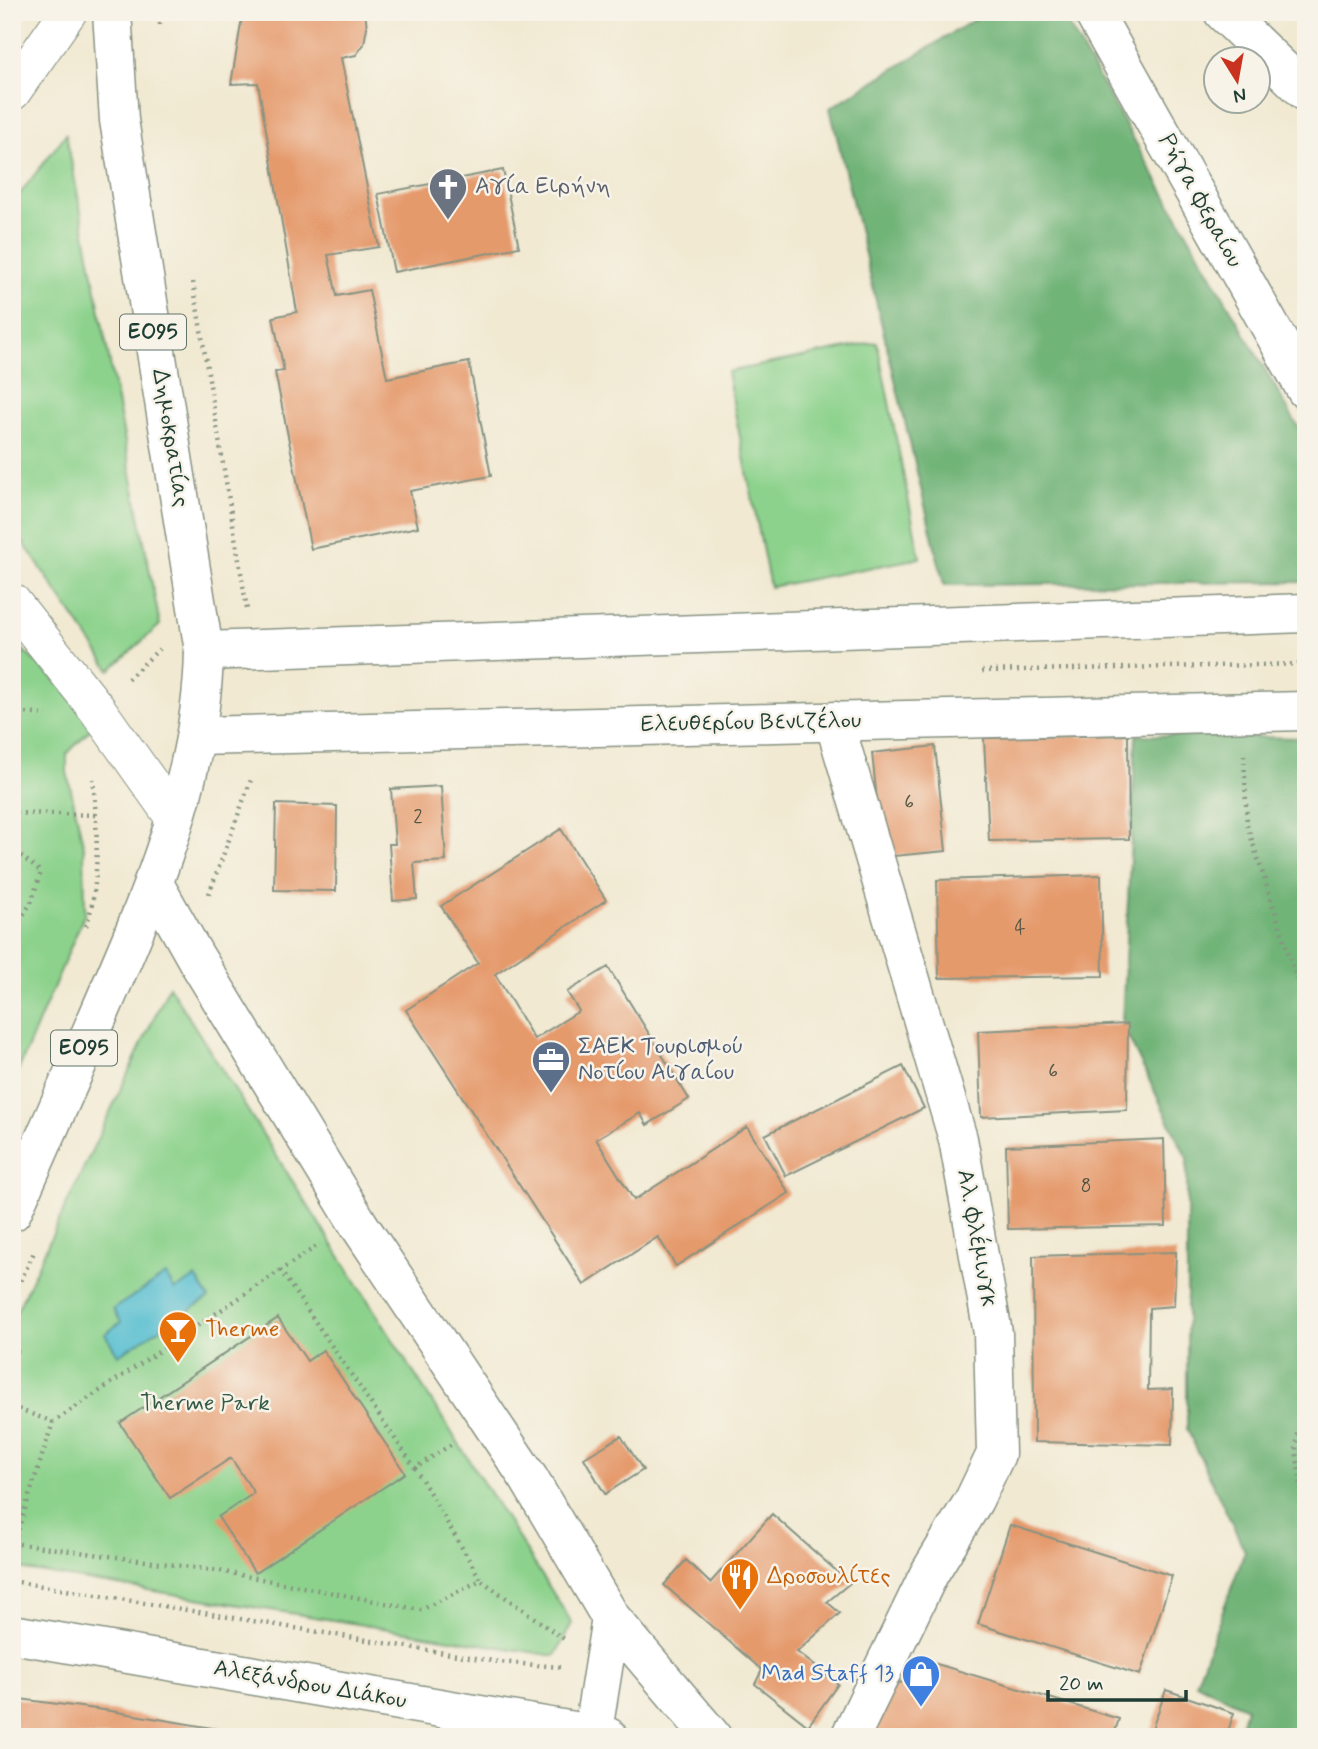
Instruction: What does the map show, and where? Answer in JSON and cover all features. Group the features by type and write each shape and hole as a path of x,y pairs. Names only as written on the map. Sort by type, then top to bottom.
{"street":[{"path":"12,92 68,12"},
{"name":"Δημοκρατίας","path":"112,12 119,120 204,650 203,693 196,736 175,819"},
{"name":"Ρήγα Φεραίου","path":"1093,12 1306,390"},
{"path":"1223,12 1306,92"},
{"path":"12,602 97,709 175,819"},
{"path":"204,650 1306,613"},
{"name":"Ελευθερίου Βενιζέλου","path":"196,736 1306,710"},
{"name":"Αλ. Φλέμινγκ","path":"834,721 958,1139 993,1333 996,1454 974,1500 929,1574 850,1737"},
{"name":"ΕΟ95","path":"12,1212 133,937 175,819"},
{"path":"153,882 196,958 359,1225 537,1492 611,1618 712,1737"},
{"path":"598,1736 611,1618"},
{"name":"Αλεξάνδρου Διάκου","path":"12,1634 598,1736"}],"path":[{"path":"159,36 160,12"},
{"path":"1306,193 1301,211 1306,231"},
{"path":"191,270 248,613"},
{"path":"1243,746 1247,825 1306,1007"},
{"path":"208,895 254,772"},
{"path":"83,933 93,908 96,815 92,775"},
{"path":"12,807 16,813 12,864"},
{"path":"16,813 96,815"},
{"path":"12,932 30,903 41,872 15,851"},
{"path":"322,1242 53,1422 13,1543 220,1571 421,1610 481,1580"},
{"path":"280,1270 415,1468 481,1580 572,1644"},
{"path":"12,1347 18,1349 12,1360"},
{"path":"1306,1371 1296,1450 1306,1521"},
{"path":"12,1407 53,1422"},
{"path":"415,1468 461,1438"},
{"path":"12,1581 499,1662 568,1667"}],"green space":[{"path":"987,12 1061,12 1306,441 1306,582 944,585 830,108"},
{"path":"66,134 160,625 110,670 12,526 12,204"},
{"path":"877,342 920,558 770,587 727,372"},
{"path":"12,635 25,652 99,720 67,754 67,772 84,848 85,913 12,1085"},
{"path":"1136,735 1306,738 1306,1737 1238,1737 1246,1708 1196,1683 1245,1551 1187,1429 1187,1158 1122,1024"},
{"name":"Therme Park","path":"169,986 572,1623 555,1656 12,1568 12,1321"}],"water":[{"path":"166,1275 175,1290 196,1277 209,1298 118,1355 105,1334 121,1322 113,1309"}],"building":[{"path":"243,12 365,12 367,27 364,44 356,55 341,58 379,247 328,255 337,296 369,290 387,378 469,362 491,476 410,491 418,527 311,549 275,372 284,371 273,317 297,312 258,83 231,84"},
{"name":"Αγία Ειρήνη","path":"503,170 519,247 394,272 378,194"},
{"path":"1128,735 1129,839 989,841 984,738"},
{"path":"935,746 946,851 883,857 872,753"},
{"path":"441,786 446,861 414,863 417,899 393,901 389,844 395,844 391,789"},
{"path":"276,804 337,806 336,891 274,890"},
{"path":"561,829 606,900 495,974 534,1039 579,1011 567,992 608,967 689,1099 647,1125 640,1113 596,1139 634,1200 747,1127 789,1193 676,1266 658,1237 584,1285 406,1010 478,963 441,906"},
{"path":"1101,875 1103,976 939,978 937,880"},
{"path":"1128,1024 1127,1110 981,1117 978,1031"},
{"path":"903,1066 924,1108 786,1176 765,1135"},
{"path":"1164,1139 1166,1226 1008,1229 1006,1146"},
{"path":"1176,1252 1174,1306 1149,1308 1148,1390 1173,1389 1172,1445 1034,1442 1033,1256"},
{"path":"278,1318 307,1361 323,1350 405,1473 255,1573 218,1517 254,1493 231,1458 170,1498 120,1423"},
{"path":"621,1436 643,1470 605,1494 584,1458"},
{"path":"772,1514 850,1583 827,1602 840,1613 797,1652 838,1684 808,1726 755,1684 762,1670 664,1585 686,1560 710,1583"},
{"path":"1010,1525 1172,1576 1140,1675 978,1624"},
{"path":"920,1659 1119,1719 1113,1737 854,1737 870,1692 916,1678"},
{"path":"1166,1690 1234,1713 1226,1737 1149,1737"},
{"path":"12,1698 111,1711 265,1737 12,1737"}],"place":[{"name":"Αγία Ειρήνη","path":"448,221"},
{"name":"ΣΑΕΚ Τουρισμού Νοτίου Αιγαίου","path":"551,1094"},
{"name":"Therme","path":"178,1364"},
{"name":"Δροσουλίτες","path":"740,1611"},
{"name":"Mad Staff 13","path":"921,1708"}]}
